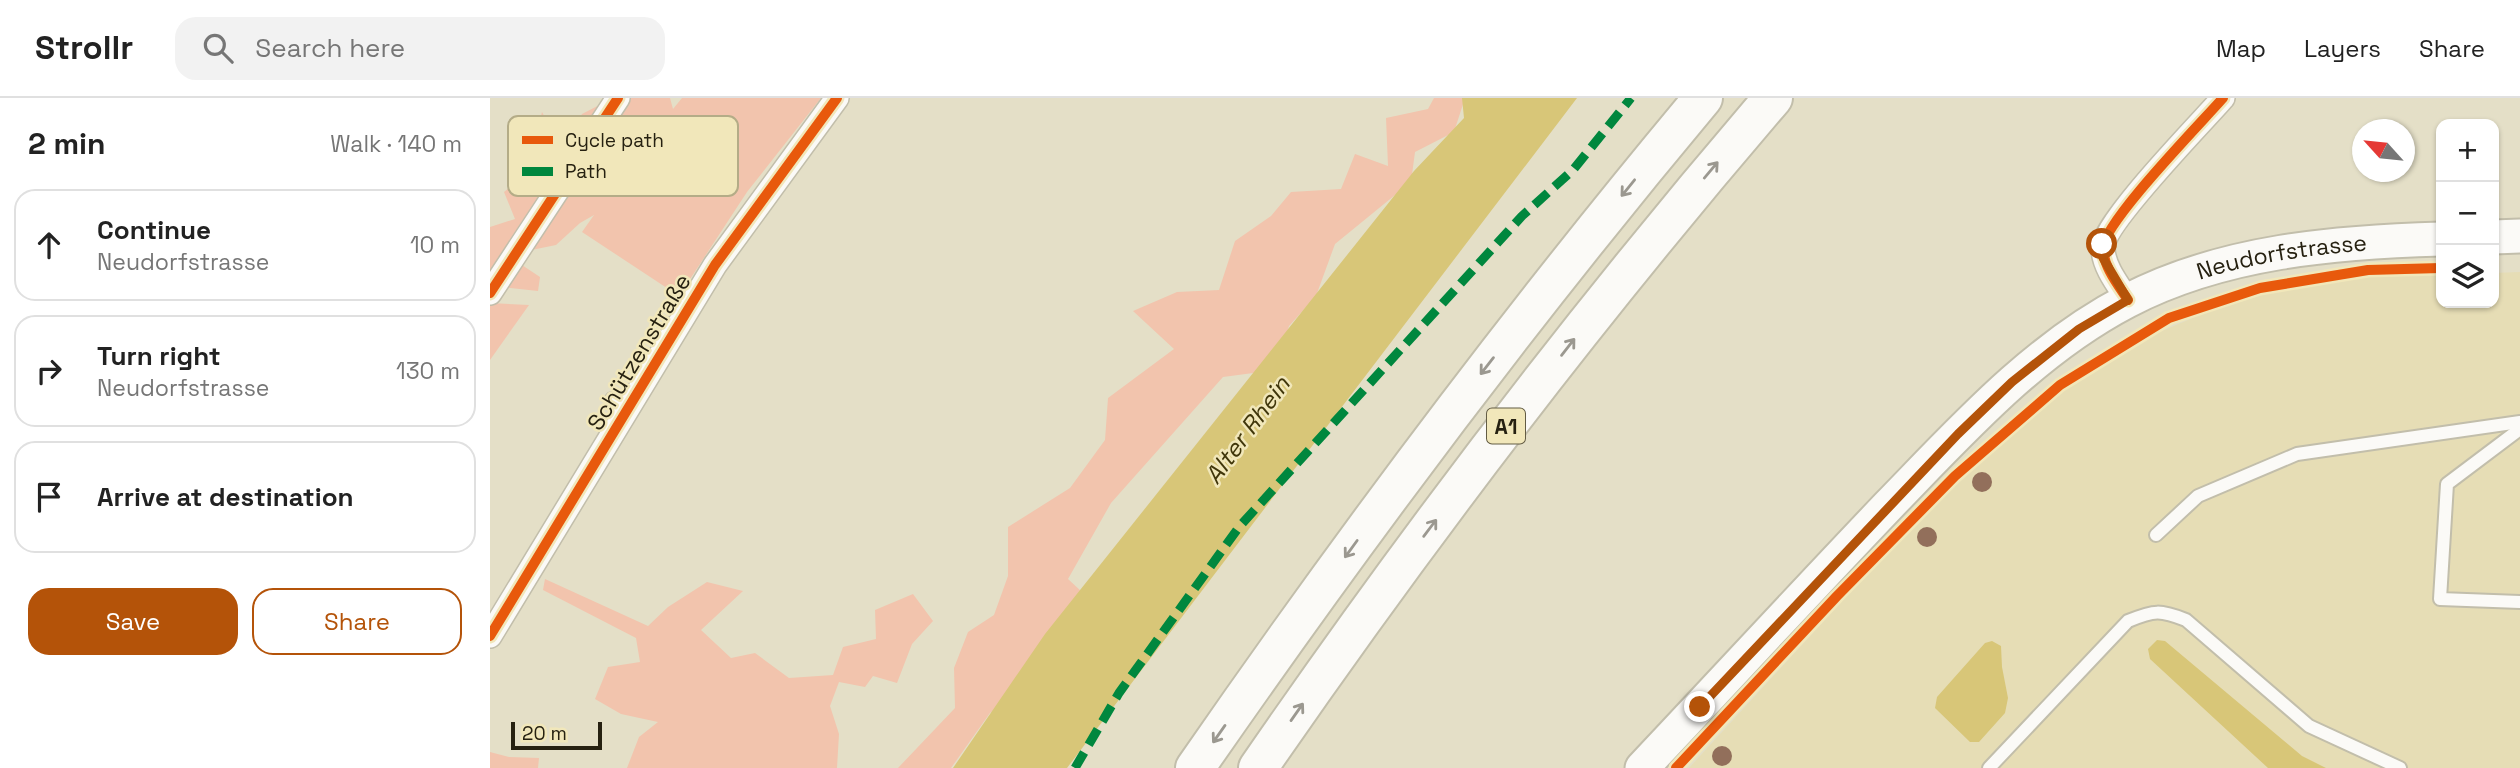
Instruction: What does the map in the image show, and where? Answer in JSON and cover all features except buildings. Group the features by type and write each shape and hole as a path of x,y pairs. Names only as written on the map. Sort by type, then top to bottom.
{"highway":[{"name":"A1","path":"1195,768 1448,415 1545,290 1703,98"},
{"name":"A1","path":"1258,768 1390,582 1503,430 1620,281 1773,98"}],"main road":[{"path":"2499,237 2520,236"},
{"name":"Neudorfstrasse","path":"1642,768 1958,434 2039,359 2079,329 2128,300 2214,267 2278,253 2366,242 2436,239"}],"street":[{"path":"606,116 618,98"},
{"name":"Schützenstraße","path":"490,636 621,404 662,337 837,98"},
{"path":"2128,300 2103,258 2102,244 2125,206 2223,98"},
{"path":"490,293 554,196"}],"lane":[{"path":"2156,535 2198,495 2297,454 2520,422"},
{"path":"2520,429 2447,484 2440,599 2520,602"},
{"path":"1989,768 2128,621 2153,610 2186,620 2309,726 2399,768"}],"shaded area":[{"path":"613,98 670,98 673,109 682,98 821,98 747,192 679,296 582,232 594,215 580,223 556,245 507,255 540,277 538,291 492,286 490,288 490,227 515,219 504,192 508,189 508,196 738,196 738,116 581,116"},
{"path":"1434,98 1465,98 1454,132 1415,152 1411,182 1335,244 1316,296 1289,326 1275,370 1223,377 1111,503 1068,579 1095,604 1028,682 990,713 951,768 898,768 955,708 954,668 968,632 994,615 1008,576 1008,527 1070,488 1105,440 1108,398 1174,349 1133,311 1177,292 1219,290 1235,241 1271,216 1291,192 1341,189 1355,154 1388,166 1386,118 1428,109"},
{"path":"2520,272 2520,768 1689,768 1899,539 1998,446 2067,388 2148,337 2209,311 2269,293 2370,276 2436,274 2436,308 2499,308 2499,273"},
{"path":"490,303 529,305 490,360"},
{"path":"545,579 648,626 668,607 707,582 743,591 701,630 731,658 755,653 789,678 833,675 843,647 876,639 875,610 913,594 933,621 912,644 897,683 873,676 865,687 839,682 830,706 839,734 837,768 627,768 639,737 658,722 621,714 595,699 608,667 640,662 636,638 543,590"},
{"path":"490,752 509,757 539,758 538,768 490,768"}],"water":[{"name":"Alter Rhein","path":"1462,98 1577,98 1067,768 953,768 1045,634 1414,171 1464,118"},
{"path":"2157,640 2165,641 2302,756 2326,768 2268,768 2150,659 2148,649"},
{"path":"1992,641 2001,646 2008,698 2005,713 1979,742 1970,742 1935,708 1937,697 1985,643"}],"marked path":[{"path":"1075,768 1119,693 1239,527 1522,216 1573,170 1631,98"}],"cycle path":[{"path":"606,116 618,98"},
{"path":"490,636 715,265 837,98"},
{"path":"2128,300 2106,262 2103,248 2107,235 2135,196 2223,98"},
{"path":"490,293 554,196"},
{"path":"1676,768 1837,596 1955,476 2060,385 2169,318 2260,288 2368,270 2436,268"}],"route":[{"path":"1700,707 1958,434 2012,382 2079,329 2128,300 2103,258 2102,244"}]}
